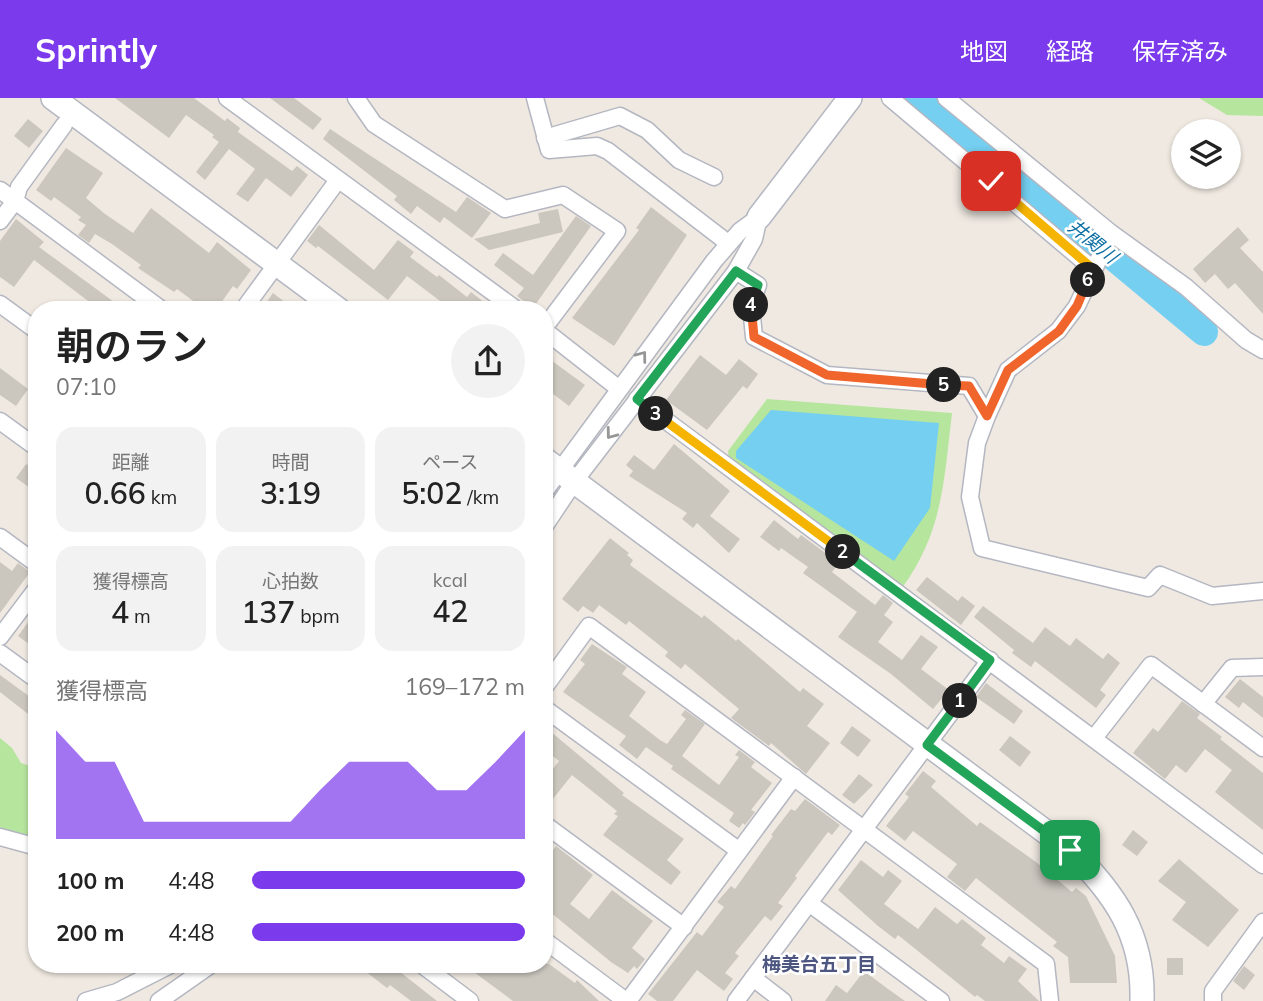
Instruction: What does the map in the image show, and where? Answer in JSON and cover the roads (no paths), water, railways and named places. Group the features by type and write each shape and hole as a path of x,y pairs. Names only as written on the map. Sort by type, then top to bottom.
{"street":[{"path":"53,98 327,301"},
{"path":"227,98 505,301"},
{"path":"356,98 374,124 505,209 563,195 617,232 553,317"},
{"path":"535,98 549,150 597,146 728,243"},
{"path":"553,493 559,471 618,388 728,243 759,217 850,98"},
{"path":"890,98 1093,269"},
{"path":"946,98 1111,233 1186,287 1246,340 1263,349"},
{"path":"545,138 620,116 647,130 679,160 714,177"},
{"path":"0,221 15,201 19,187 64,125"},
{"path":"249,301 338,180"},
{"path":"0,190 150,301"},
{"path":"559,471 637,399 736,271 754,239 759,217"},
{"path":"1111,233 1077,306 1059,331 1008,370 987,416 977,443 971,498 982,548 1148,588 1160,575 1212,596 1263,591"},
{"path":"736,271 758,285 751,306 754,337 827,375 969,386 987,416"},
{"path":"0,304 28,324"},
{"path":"553,336 618,388"},
{"path":"637,399 1263,865"},
{"path":"0,421 28,441"},
{"path":"559,471 1070,850 1102,881 1135,943 1143,978 1142,1001"},
{"path":"0,537 28,557"},
{"path":"0,637 28,600"},
{"path":"553,676 589,626 1046,964 1050,1001"},
{"path":"0,653 28,673"},
{"path":"736,1001 990,660"},
{"path":"1094,738 1151,665 1263,748"},
{"path":"1203,704 1232,668 1263,667"},
{"path":"553,715 738,850"},
{"path":"553,947 627,1001 794,777"},
{"path":"553,831 684,927"},
{"path":"0,837 28,845"},
{"path":"808,903 941,1001"},
{"path":"1213,1001 1213,991 1257,944 1263,922"},
{"path":"86,1001 126,988 155,973"},
{"path":"159,1001 199,973"},
{"path":"433,973 470,1001"},
{"path":"753,978 783,1001"}],"water":[{"path":"771,410 939,423 930,508 894,561 736,458 736,451"}],"waterway":[{"name":"井関川","path":"917,98 977,143 1204,332"}],"district":[{"name":"梅美台五丁目","path":"819,964"}]}
